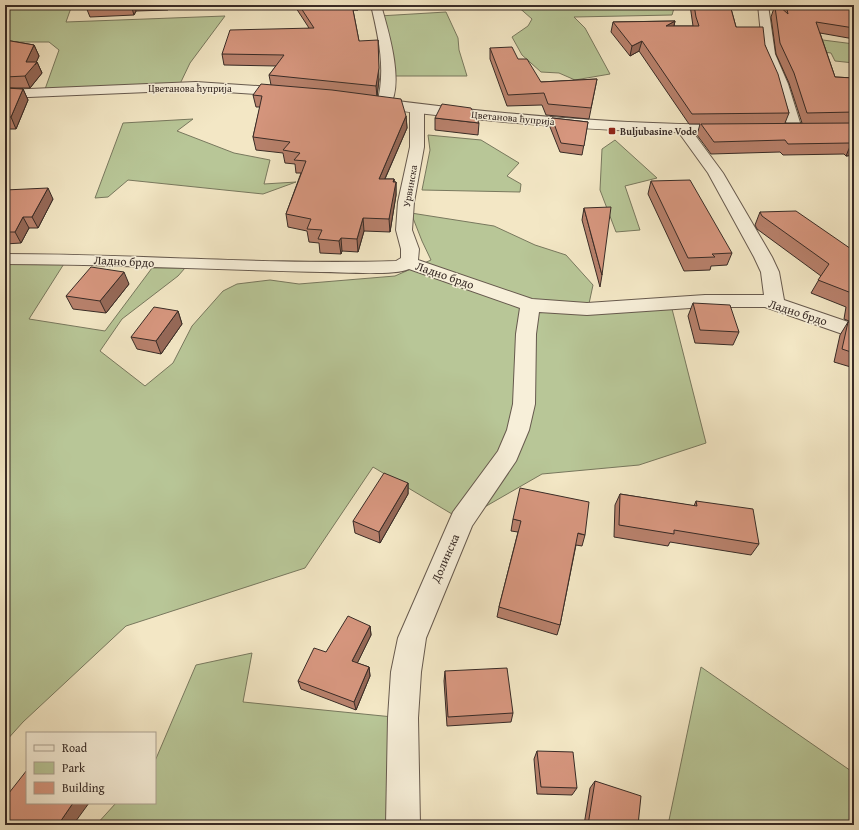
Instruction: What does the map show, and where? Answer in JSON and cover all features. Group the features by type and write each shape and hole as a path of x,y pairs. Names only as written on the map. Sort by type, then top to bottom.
{"street":[{"path":"376,5 388,54 389,90 384,104"},
{"path":"763,5 769,54 782,84 789,129 809,129"},
{"name":"Цветанова ћуприја","path":"5,94 196,86 300,94"},
{"name":"Цветанова ћуприја","path":"364,101 417,108 584,125 684,130 741,129"},
{"name":"Урвинска","path":"407,262 410,258 410,249 404,230 406,202 417,147 417,108"},
{"path":"684,130 715,173 763,257 774,285 775,303"},
{"name":"Ладно брдо","path":"5,259 67,259 211,265 367,267 400,266 407,262 530,305 586,309 705,301 757,301 775,303 854,331"},
{"name":"Долинска","path":"403,825 406,672 412,638 462,520 508,455 518,430 524,404 526,334 530,305"}],"green space":[{"path":"5,5 72,5 66,22 225,16 190,63 179,86 44,92 59,50 49,42 5,42"},
{"path":"516,5 675,5 672,15 574,17 585,28 610,74 575,80 559,73 541,72 522,55 512,37 528,26 532,19"},
{"path":"446,12 458,38 459,50 467,76 390,76 379,16"},
{"path":"776,34 854,44 854,63 835,61 831,53 777,45"},
{"path":"193,119 177,131 234,153 270,160 264,184 296,182 263,194 128,180 108,197 95,198 123,123"},
{"path":"428,135 481,140 519,163 507,176 521,184 520,192 422,190 430,150"},
{"path":"615,140 657,178 625,186 640,230 616,232 600,190 602,149"},
{"path":"411,213 494,226 535,245 566,255 593,285 587,313 672,309 706,443 639,465 542,474 462,520 373,467 305,568 126,626 23,722 5,742 5,259 67,259 29,319 105,331 152,268 185,268 178,276 122,319 100,351 145,386 173,363 192,326 223,291 237,284 270,280 299,284 395,276 431,260"},
{"path":"252,653 243,702 403,718 402,825 96,825 115,804 156,804 156,759 196,665"},
{"path":"701,667 854,773 854,825 668,825"}],"building":[{"path":"87,5 131,5 86,7"},
{"path":"299,5 352,5 359,41 378,40 379,68 376,86 269,75 284,55 222,54 230,30 314,28"},
{"path":"694,5 730,5 736,27 763,27 765,45 778,74 789,113 692,114 642,41 632,46 613,22 675,21 666,26 699,26"},
{"path":"775,5 778,5 788,14 786,5 854,5 854,28 816,22 835,77 854,78 854,112 807,113 794,73 780,43"},
{"path":"5,40 34,45 26,62 37,62 25,76 5,77"},
{"path":"512,47 518,59 527,59 541,82 597,79 591,108 548,104 544,93 508,95 490,48"},
{"path":"261,84 332,90 401,99 406,116 379,179 394,179 393,182 396,182 389,219 363,218 357,239 341,238 339,241 318,239 322,230 307,229 311,219 286,214 306,161 294,160 300,153 283,150 290,142 253,137 262,96 253,95"},
{"path":"5,88 23,89 11,117 5,117"},
{"path":"442,104 471,108 479,123 435,118"},
{"path":"552,118 588,122 584,146 561,143"},
{"path":"854,123 854,144 788,144 785,140 714,142 701,124"},
{"path":"690,180 732,253 712,254 715,257 688,258 651,181"},
{"path":"48,188 32,217 23,217 15,232 5,232 5,190"},
{"path":"611,207 602,275 584,208"},
{"path":"796,211 854,251 854,294 818,280 829,264 762,216 760,212"},
{"path":"91,267 124,272 100,301 66,296"},
{"path":"854,294 854,307 851,306"},
{"path":"693,303 730,305 739,332 700,330"},
{"path":"154,307 178,311 156,341 131,337"},
{"path":"848,322 854,324 854,353 842,349"},
{"path":"384,473 408,483 379,532 353,521"},
{"path":"520,488 589,502 585,535 578,533 560,625 499,607 521,521 513,519"},
{"path":"620,494 697,506 696,501 753,509 759,544 674,530 674,534 619,525"},
{"path":"348,616 370,626 352,661 369,667 354,702 298,681 314,648 326,652"},
{"path":"507,668 513,713 448,717 445,671"},
{"path":"537,751 573,752 577,788 541,787"},
{"path":"26,771 26,804 72,804 58,825 6,825 5,798"},
{"path":"595,781 641,796 638,825 588,825"}],"place":[{"name":"Buljubasine Vode","path":"612,131"}]}
